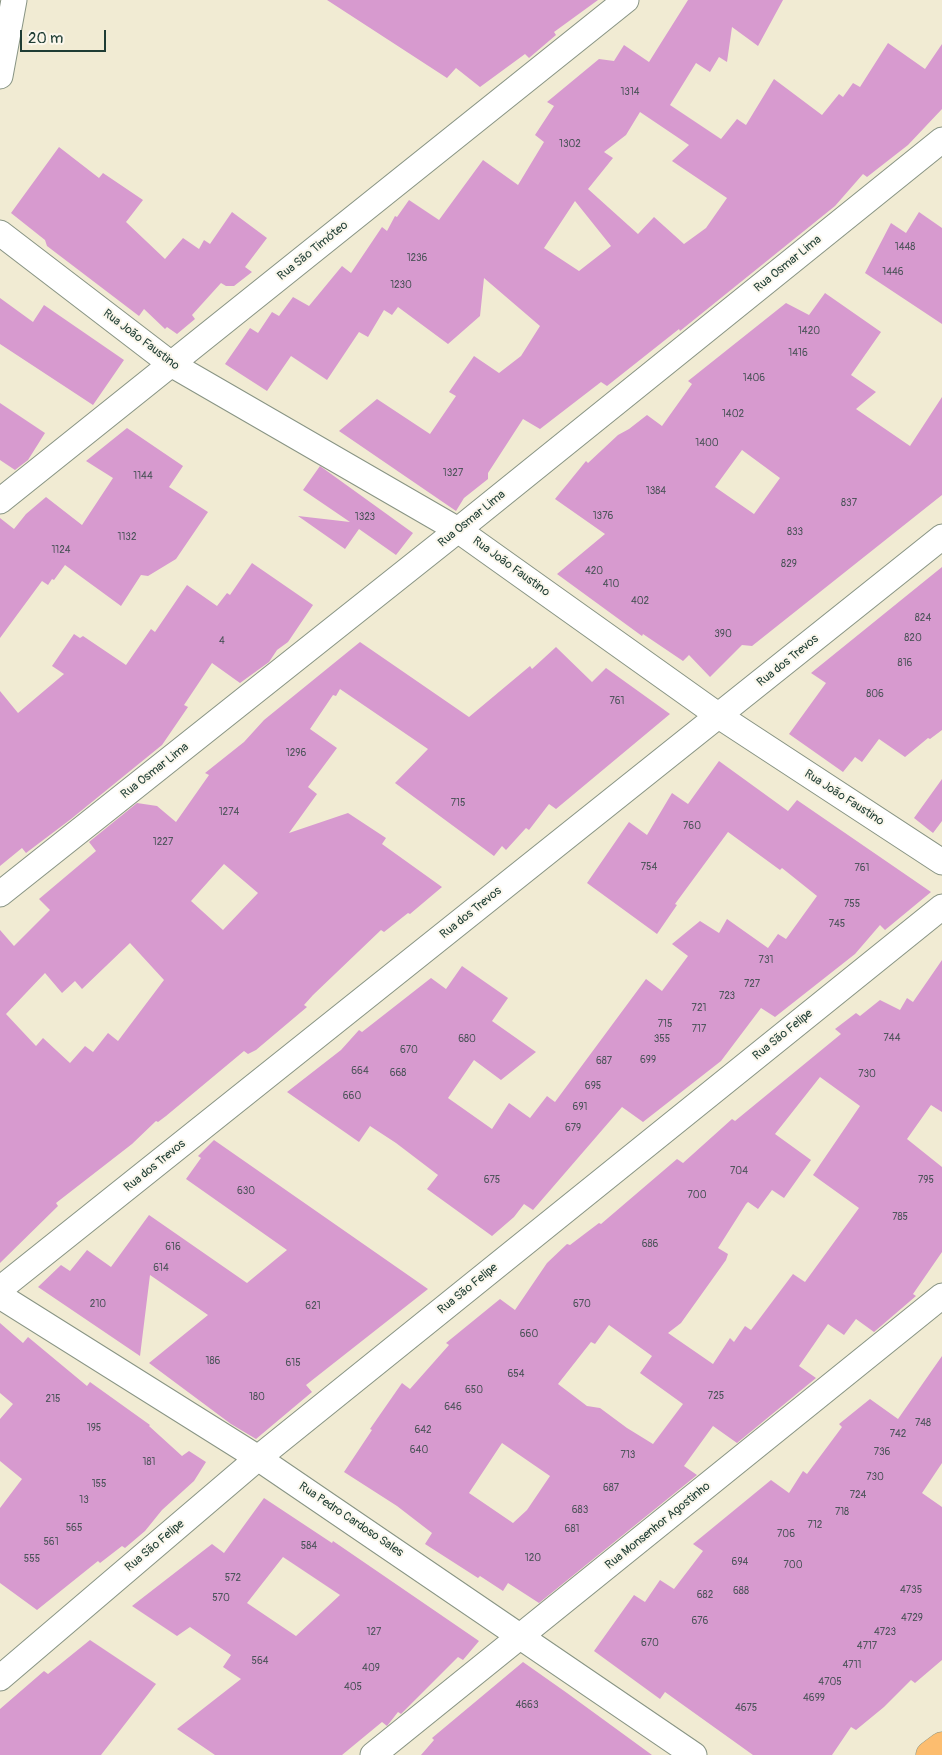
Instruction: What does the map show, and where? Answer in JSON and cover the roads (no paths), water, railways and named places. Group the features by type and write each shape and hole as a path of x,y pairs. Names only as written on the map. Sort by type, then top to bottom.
{"main road":[{"path":"930,1755 942,1746"}],"street":[{"path":"0,76 14,0"},
{"name":"Rua São Timóteo","path":"0,501 626,0"},
{"name":"Rua Osmar Lima","path":"0,894 458,530 942,140"},
{"name":"Rua João Faustino","path":"0,233 171,364 458,530 719,716 942,862"},
{"name":"Rua dos Trevos","path":"0,1289 942,537"},
{"name":"Rua São Felipe","path":"0,1678 258,1458 942,907"},
{"name":"Rua Pedro Cardoso Sales","path":"0,1296 258,1458 523,1636 694,1755"},
{"name":"Rua Monsenhor Agostinho","path":"373,1755 523,1636 942,1296"}]}
